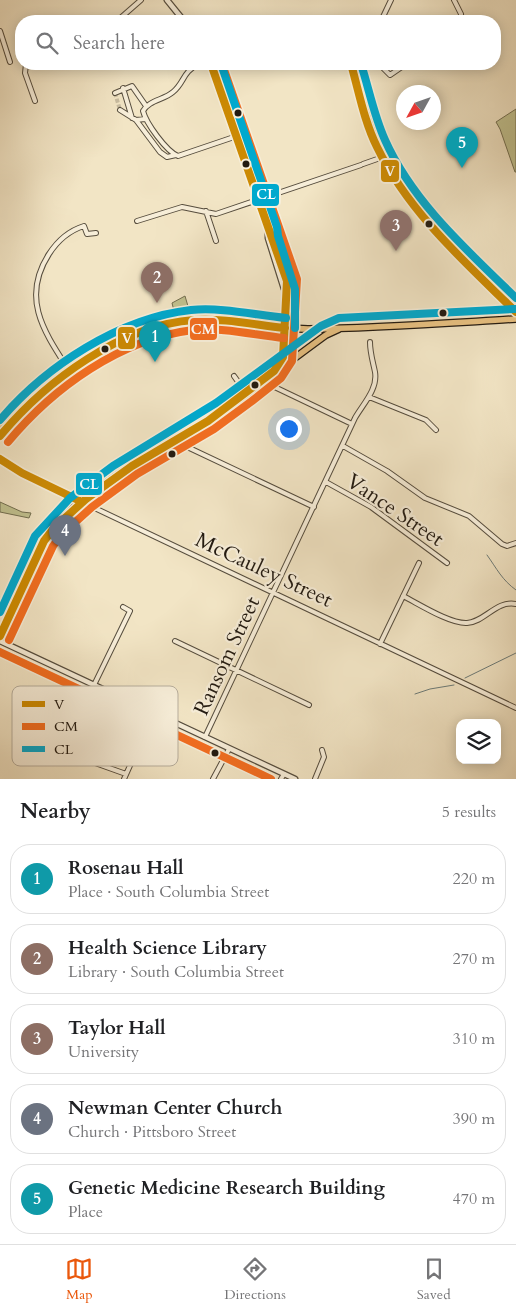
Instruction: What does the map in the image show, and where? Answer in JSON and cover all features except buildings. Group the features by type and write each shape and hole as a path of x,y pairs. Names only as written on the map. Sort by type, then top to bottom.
{"main road":[{"path":"0,436 16,416 40,393 70,372 123,340 172,323 212,320 284,328 340,328 516,319"},
{"path":"270,375 283,357 284,328"},
{"path":"0,636 44,541 54,528 82,502 124,471 177,440 246,393 324,336 340,328"},
{"path":"0,426 16,416"},
{"name":"McCauley Street","path":"0,459 22,473 82,502"}],"street":[{"path":"124,15 142,0"},
{"path":"167,0 179,15"},
{"path":"384,15 391,0"},
{"path":"454,0 460,14"},
{"path":"0,31 10,62"},
{"path":"25,70 35,100"},
{"path":"190,70 184,74 171,93 146,106 143,111 145,119 170,151 176,155 182,156 237,136"},
{"path":"213,70 287,281 284,328"},
{"path":"352,70 378,148 419,214 516,312"},
{"path":"385,70 390,75 397,70"},
{"path":"115,93 122,88 134,87 146,106"},
{"path":"122,88 134,119 160,152 171,157 176,155"},
{"path":"120,110 134,119 145,119"},
{"path":"138,221 182,207 216,214 383,157"},
{"path":"206,211 216,241"},
{"path":"70,372 49,341 40,321 36,308 36,284 45,260 64,236 84,226 87,234 96,233"},
{"name":"Ransom Street","path":"205,738 352,424 369,397 374,385 376,376 371,359 370,342"},
{"path":"234,376 246,393"},
{"path":"262,381 352,424"},
{"path":"369,397 426,420 436,430"},
{"path":"177,440 182,445 314,507"},
{"path":"343,446 388,471 425,498 468,516 502,544 507,546 516,543"},
{"name":"Vance Street","path":"326,482 371,507 447,564"},
{"name":"McCauley Street","path":"82,502 516,708"},
{"path":"380,644 419,563"},
{"path":"403,596 462,624 474,622 505,604 516,604"},
{"path":"0,641 94,685 130,611 124,607"},
{"path":"175,641 308,705"},
{"path":"178,725 282,776 295,779"},
{"path":"213,779 229,749"},
{"path":"315,779 324,758 322,750"},
{"path":"102,766 126,774"},
{"path":"124,779 130,766"}],"green space":[{"path":"516,109 516,172 515,172 496,122"},
{"path":"185,296 190,313 175,315 172,303"},
{"path":"0,502 22,512 31,513 29,518 0,512"}],"waterway":[{"path":"487,555 503,578 516,590"},
{"path":"465,678 516,653"},
{"path":"415,694 454,685"}],"tunnel":[{"path":"115,93 120,110"}],"transit line":[{"name":"V","path":"0,636 44,541 54,528 86,499 132,466 208,421 274,371 283,357 287,281 213,70"},
{"name":"CL","path":"223,70 277,227 278,236 295,289 295,328"},
{"name":"CM","path":"9,640 53,546 61,535 92,507 137,474 214,429 252,401 281,378 292,361 297,279 224,70"},
{"name":"V","path":"353,70 372,137 405,194 439,235 516,312"},
{"name":"CL","path":"363,70 381,131 397,163 411,185 443,225 516,298"},
{"name":"CL","path":"0,420 39,381 62,364 111,334 137,323 164,315 203,309 227,310 286,318"},
{"name":"CL","path":"0,612 35,536 70,498 113,466 216,403 321,326 339,318 515,309"},
{"name":"V","path":"0,436 39,395 62,376 113,344 139,332 167,324 194,320 229,321 285,328"},
{"name":"CM","path":"8,442 26,422 67,385 114,355 140,344 166,335 204,329 227,330 284,338"},
{"name":"V","path":"0,459 22,473 82,502"},
{"name":"CM","path":"0,652 73,686"},
{"name":"CM","path":"178,735 271,779"}],"place":[{"name":"Genetic Medicine Research Building","path":"462,168"},
{"name":"Taylor Hall","path":"396,251"},
{"name":"Health Science Library","path":"157,303"},
{"name":"Rosenau Hall","path":"155,362"},
{"name":"Newman Center Church","path":"65,556"}]}
